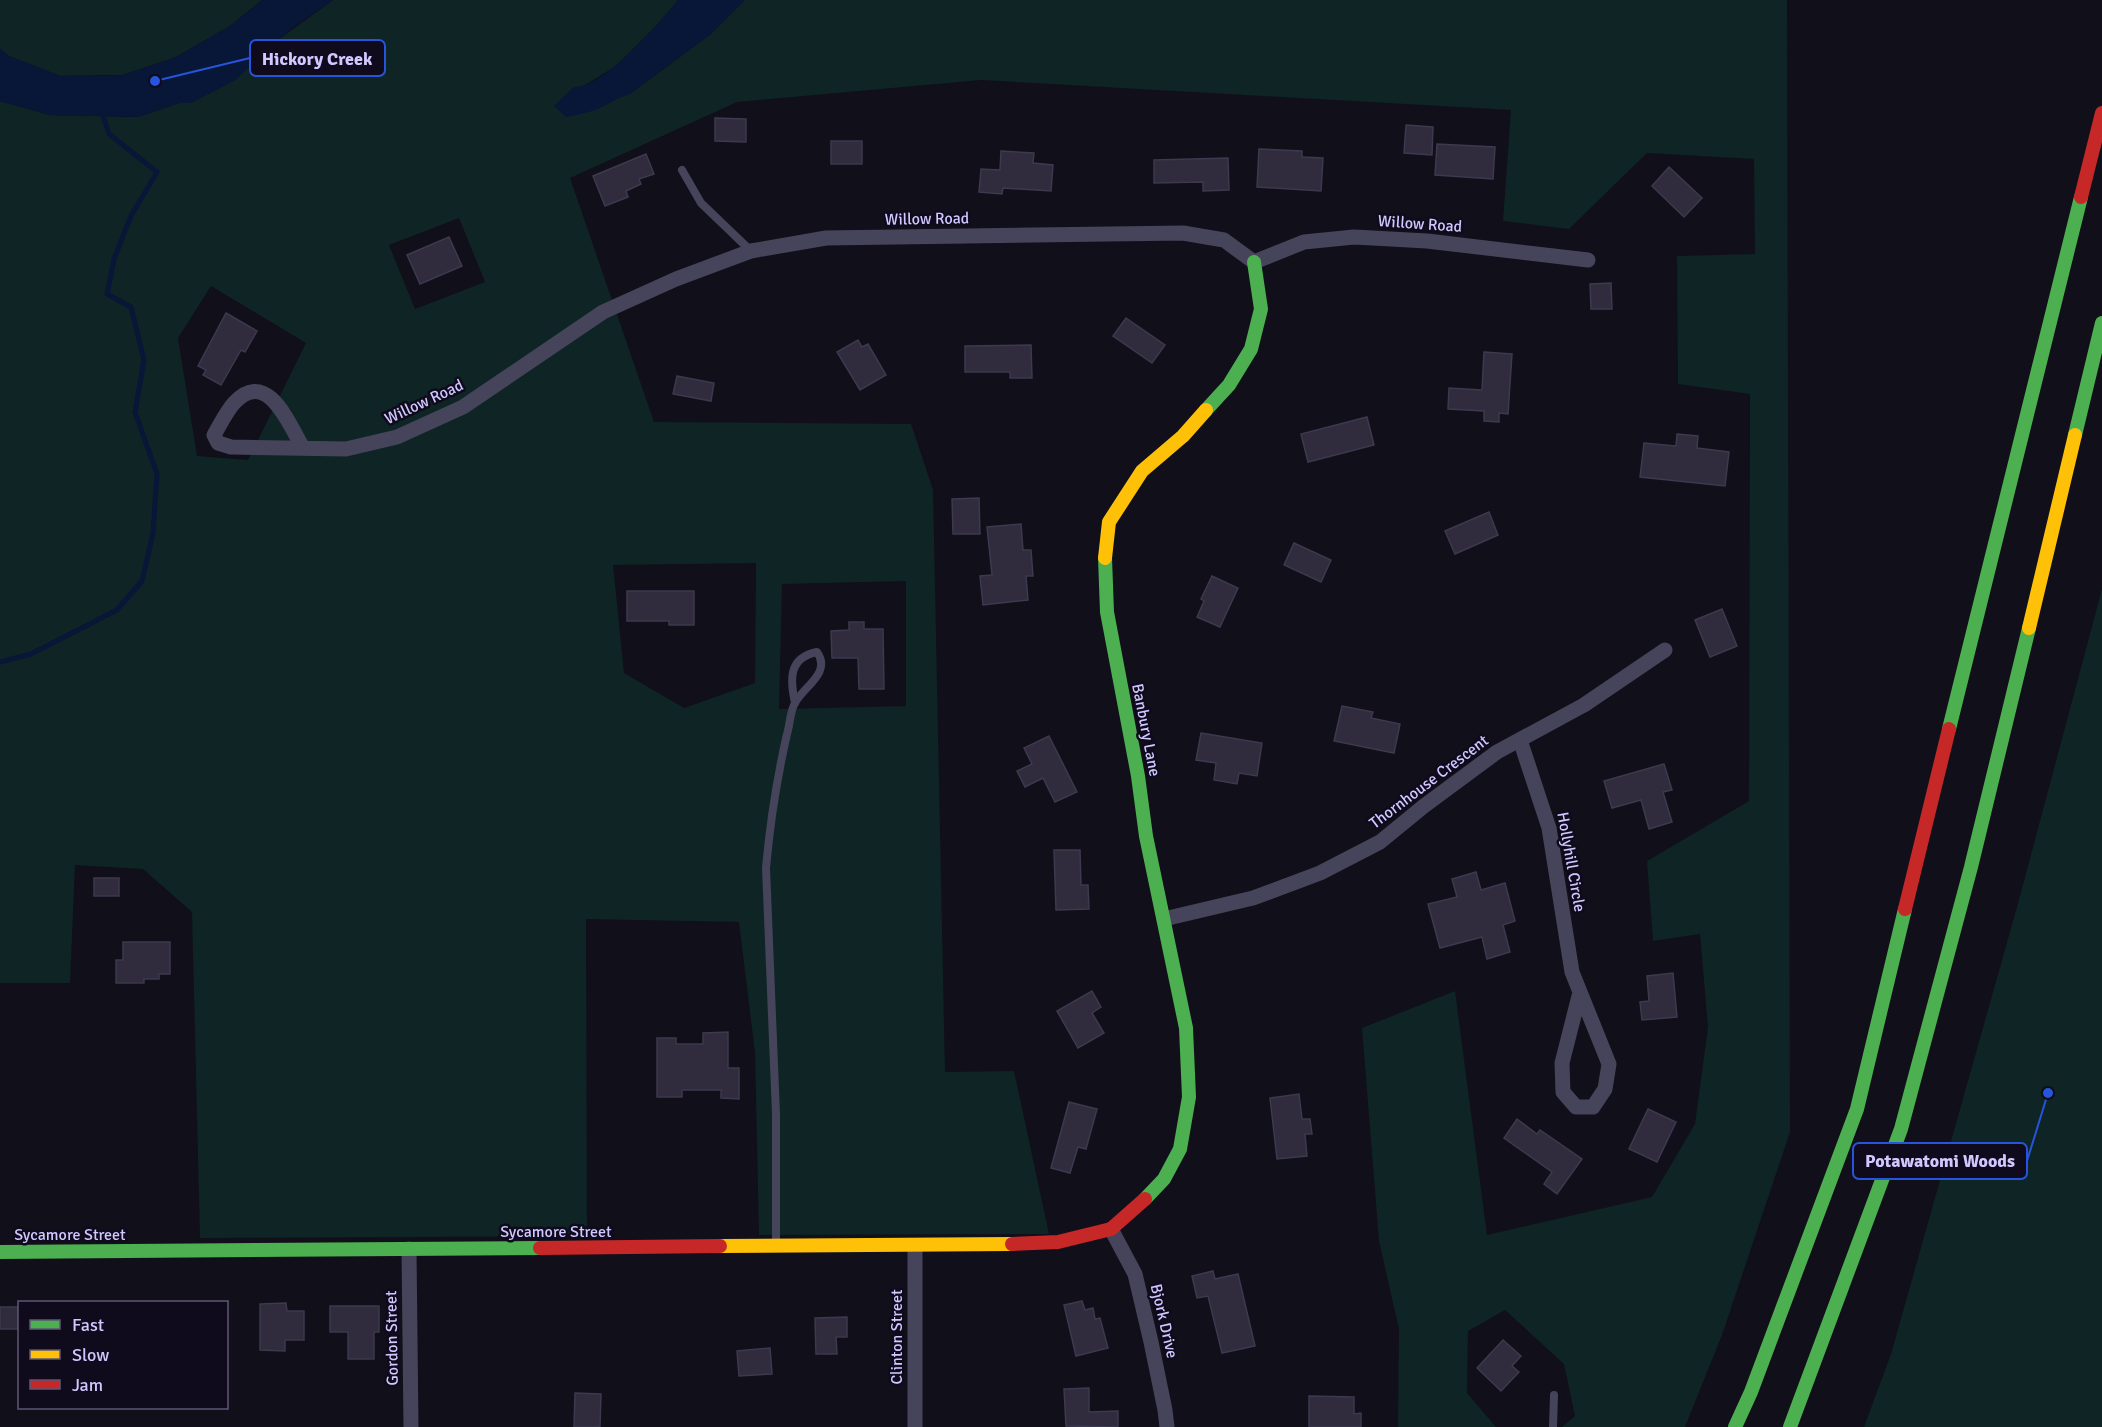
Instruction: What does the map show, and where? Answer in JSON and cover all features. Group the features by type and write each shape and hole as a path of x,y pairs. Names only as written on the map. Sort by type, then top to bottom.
{"main road":[{"path":"1735,1427 1751,1392 1857,1108 2102,113"},
{"name":"Banbury Lane","path":"1111,1229 1164,1179 1180,1149 1189,1097 1186,1028 1146,836 1138,776 1107,612 1104,564 1109,522 1142,471 1183,436 1229,386 1251,349 1261,309 1254,262"},
{"path":"1790,1427 1901,1129 1973,856 2102,323"},
{"name":"Sycamore Street","path":"0,1252 915,1246 1058,1242 1111,1229"}],"street":[{"name":"Willow Road","path":"303,448 276,401 259,392 246,392 233,404 214,435 218,443 231,447 346,449 397,437 463,407 603,312 676,279 751,251 826,238 1183,233 1224,240 1254,262 1304,242 1354,237 1427,241 1588,260"},
{"name":"Thornhouse Crescent","path":"1164,919 1253,898 1320,873 1380,843 1479,764 1584,705 1665,650"},
{"name":"Hollyhill Circle","path":"1520,740 1549,828 1572,972 1609,1064 1605,1089 1593,1107 1576,1107 1563,1092 1562,1063 1580,992"},
{"name":"Bjork Drive","path":"1111,1229 1135,1274 1167,1427"},
{"name":"Clinton Street","path":"915,1246 915,1427"},
{"name":"Gordon Street","path":"409,1249 411,1427"}],"lane":[{"path":"682,170 701,203 751,251"},
{"path":"776,1247 776,1114 766,868 781,760 795,703 791,686 792,672 798,662 809,654 817,652 820,657 820,666 817,679 795,703"},
{"path":"1552,1427 1554,1395"}],"green space":[{"path":"0,0 262,0 230,26 174,58 122,75 60,76 9,56 0,49"},
{"path":"333,0 678,0 660,22 616,66 582,87 610,103 616,98 630,94 712,33 745,0 1787,0 1790,1132 1722,1335 1685,1427 1562,1427 1575,1416 1564,1364 1505,1310 1468,1331 1467,1393 1496,1427 1398,1427 1399,1329 1379,1241 1362,1028 1455,991 1487,1235 1652,1197 1695,1124 1708,1027 1700,934 1653,941 1647,861 1749,801 1750,394 1678,384 1677,256 1755,254 1754,159 1647,153 1569,229 1503,221 1511,110 981,80 737,102 570,178 654,422 911,424 933,490 945,1072 1014,1071 1049,1234 759,1235 755,1053 739,922 586,919 587,1236 200,1238 192,912 143,869 75,865 70,983 0,983 0,101 50,115 138,117 179,103 191,103","holes":["459,218 485,282 415,309 389,245","211,286 306,343 248,460 197,456 178,338","756,563 755,683 684,708 624,673 613,565","906,581 906,706 779,709 782,584"]},
{"path":"2102,589 2102,1427 1864,1427 1891,1354 2017,907"}],"water":[{"path":"262,0 333,0 292,28 234,81 191,103 179,103 138,117 50,115 0,101 0,49 9,56 60,76 122,75 174,58 230,26"},
{"path":"678,0 745,0 712,33 630,94 595,110 566,117 554,106 574,87 600,77 615,66 645,38"}],"building":[{"path":"715,118 746,119 746,142 715,141"},
{"path":"1406,125 1433,127 1432,155 1404,153"},
{"path":"831,141 862,141 862,164 831,164"},
{"path":"1437,144 1495,147 1493,179 1435,175"},
{"path":"1259,149 1302,151 1302,157 1323,158 1321,191 1257,187"},
{"path":"1001,151 1034,153 1033,163 1053,165 1051,191 1003,188 1002,194 979,192 981,169 1000,170"},
{"path":"646,154 654,174 639,179 641,184 626,191 628,197 605,206 593,176"},
{"path":"1228,158 1229,190 1203,191 1203,182 1154,183 1154,160"},
{"path":"1669,167 1702,198 1684,217 1652,186"},
{"path":"449,237 462,266 420,284 407,255"},
{"path":"1611,283 1612,309 1591,309 1590,284"},
{"path":"226,313 257,331 245,352 241,350 221,385 203,375 206,370 198,366"},
{"path":"1126,318 1165,345 1152,363 1113,336"},
{"path":"858,340 862,347 868,344 886,375 860,390 837,352"},
{"path":"1031,345 1032,378 1010,378 1010,372 965,372 965,346"},
{"path":"1484,352 1512,354 1508,414 1499,413 1499,422 1484,421 1484,411 1448,409 1449,388 1482,390"},
{"path":"677,376 714,383 711,401 673,394"},
{"path":"1367,417 1374,445 1308,462 1301,434"},
{"path":"1677,434 1698,436 1697,448 1729,452 1725,486 1640,477 1644,443 1676,446"},
{"path":"979,498 980,534 953,534 952,499"},
{"path":"1489,512 1498,535 1455,554 1445,531"},
{"path":"1021,524 1023,550 1031,550 1033,576 1026,576 1028,600 983,605 980,576 992,575 987,527"},
{"path":"1294,543 1331,560 1321,582 1284,565"},
{"path":"1212,576 1238,588 1220,627 1197,617 1204,601 1201,599"},
{"path":"627,591 694,591 694,625 669,625 669,621 627,621"},
{"path":"1722,609 1737,646 1710,657 1695,620"},
{"path":"849,622 864,622 864,629 883,629 884,689 859,689 858,658 832,658 831,631 849,630"},
{"path":"1342,706 1373,712 1371,718 1400,724 1394,753 1334,741"},
{"path":"1201,733 1262,743 1257,776 1239,773 1237,784 1214,780 1216,763 1196,760"},
{"path":"1049,736 1077,792 1055,802 1043,778 1025,787 1017,771 1032,764 1024,748"},
{"path":"1664,764 1672,790 1663,792 1672,822 1649,829 1641,800 1612,808 1604,781"},
{"path":"1054,850 1080,850 1081,885 1088,885 1089,909 1056,910"},
{"path":"1476,872 1481,890 1505,883 1515,921 1503,925 1510,952 1487,959 1482,937 1440,948 1428,904 1457,897 1452,879"},
{"path":"94,878 119,878 119,896 94,896"},
{"path":"123,942 170,942 170,974 159,974 159,979 144,979 144,983 116,983 116,960 123,960"},
{"path":"1673,973 1677,1017 1642,1020 1640,1002 1649,1001 1647,976"},
{"path":"1092,991 1101,1007 1092,1013 1104,1033 1078,1048 1057,1011"},
{"path":"728,1032 728,1068 739,1068 739,1099 721,1098 721,1090 682,1090 682,1097 657,1097 657,1038 676,1038 676,1044 703,1044 703,1033"},
{"path":"1299,1094 1302,1119 1310,1119 1312,1134 1305,1134 1307,1156 1277,1159 1270,1098"},
{"path":"1069,1102 1097,1109 1086,1149 1078,1147 1070,1173 1051,1168"},
{"path":"1648,1109 1676,1122 1657,1162 1629,1149"},
{"path":"1517,1119 1537,1134 1540,1130 1582,1159 1557,1194 1544,1184 1552,1172 1504,1138"},
{"path":"1213,1271 1215,1279 1238,1274 1255,1346 1222,1353 1208,1296 1197,1298 1192,1276"},
{"path":"1082,1301 1085,1310 1093,1308 1095,1319 1100,1318 1108,1348 1076,1356 1064,1305"},
{"path":"286,1303 287,1311 304,1311 304,1340 285,1340 285,1351 260,1350 260,1304"},
{"path":"330,1306 379,1306 379,1332 374,1332 374,1359 348,1359 348,1332 330,1332"},
{"path":"0,1307 18,1307 18,1329 0,1329"},
{"path":"847,1317 847,1337 836,1337 837,1354 816,1354 815,1318"},
{"path":"1503,1340 1521,1356 1512,1366 1519,1372 1501,1391 1477,1368"},
{"path":"770,1348 772,1374 739,1376 737,1351"},
{"path":"1089,1388 1089,1412 1118,1411 1118,1427 1066,1426 1064,1389"},
{"path":"575,1393 601,1394 600,1427 574,1427"},
{"path":"1309,1396 1354,1397 1354,1414 1361,1413 1361,1427 1309,1427"}],"waterway":[{"path":"0,662 31,654 117,610 142,581 153,533 157,474 135,412 144,360 131,307 107,294 114,259 131,216 157,172 109,134 103,116"}],"traffic: fast":[{"path":"1949,729 2081,197"},
{"path":"1206,410 1229,385 1251,349 1261,309 1254,262"},
{"path":"2075,435 2102,323"},
{"path":"1105,558 1107,612 1138,776 1146,836 1186,1028 1189,1097 1180,1149 1164,1179 1145,1199"},
{"path":"1790,1427 1901,1129 1971,867 2029,628"},
{"path":"1735,1427 1751,1392 1857,1109 1905,909"},
{"path":"0,1252 540,1248"}],"traffic: slow":[{"path":"1105,558 1109,522 1142,471 1183,436 1206,410"},
{"path":"2029,628 2075,435"},
{"path":"720,1246 1012,1244"}],"traffic: jam":[{"path":"2081,197 2102,113"},
{"path":"1905,909 1949,729"},
{"path":"1012,1244 1058,1242 1111,1229 1145,1199"},
{"path":"540,1248 720,1246"}],"place":[{"name":"Hickory Creek","path":"155,81"},
{"name":"Potawatomi Woods","path":"2048,1093"}]}
